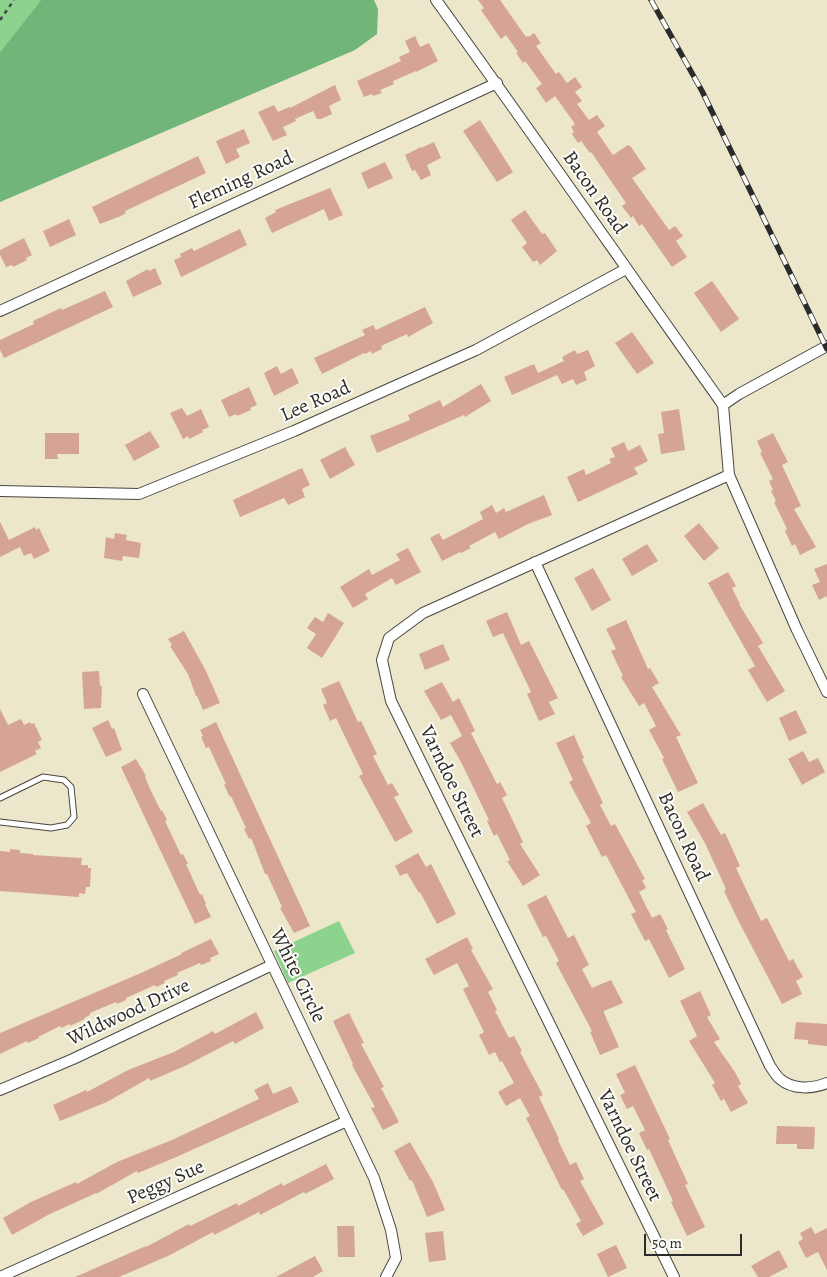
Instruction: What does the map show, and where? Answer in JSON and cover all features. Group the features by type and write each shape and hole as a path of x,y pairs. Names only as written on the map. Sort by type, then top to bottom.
{"street":[{"name":"Bacon Road","path":"436,0 723,405"},
{"name":"Fleming Road","path":"0,311 496,83"},
{"name":"Lee Road","path":"0,491 139,494 294,431 476,350 626,269"},
{"path":"827,346 739,394 723,405 729,475 796,630 827,692"},
{"name":"Varndoe Street","path":"674,1277 391,701 382,660 389,638 423,612 729,475"},
{"name":"Bacon Road","path":"535,562 770,1066 778,1079 794,1088 820,1086 827,1083"},
{"name":"White Circle","path":"143,694 374,1178 391,1230 396,1258 386,1277"},
{"name":"Wildwood Drive","path":"0,1090 73,1059 272,965"},
{"name":"Peggy Sue","path":"0,1277 347,1121"}],"lane":[{"path":"0,798 43,777 64,780 71,787 74,817 67,825 51,828 0,822"}],"path":[{"path":"0,20 14,0"}],"green space":[{"path":"0,0 41,0 0,52"},
{"path":"41,0 374,0 378,9 377,34 355,50 0,202 0,52"},
{"path":"339,921 355,953 288,983 274,951"}],"building":[{"path":"478,0 500,0 526,37 534,33 541,43 536,46 556,74 559,72 567,83 575,77 582,87 575,92 582,101 577,104 589,120 597,115 605,126 597,132 613,155 628,145 631,147 646,169 632,178 669,230 675,226 683,236 676,241 687,257 672,267 642,224 639,226 633,216 631,218 622,206 626,203 591,152 581,141 578,143 572,134 574,132 571,127 575,124 555,96 546,103 536,88 542,84 525,61 523,63 506,35 501,39 481,10 484,8"},
{"path":"415,36 420,47 429,43 438,61 393,81 394,84 380,90 382,93 364,97 357,81 401,61 399,57 410,52 405,41"},
{"path":"335,85 341,100 329,106 332,114 317,119 313,111 295,119 296,121 283,127 287,135 273,141 258,112 274,105 278,112 290,108"},
{"path":"480,120 513,172 497,182 463,131"},
{"path":"244,129 250,143 236,149 240,157 226,164 216,141"},
{"path":"434,142 441,158 427,165 431,175 421,180 415,170 412,171 405,155"},
{"path":"198,156 206,173 125,211 126,213 121,216 100,224 92,207"},
{"path":"385,162 393,178 368,189 361,173"},
{"path":"330,188 343,215 329,221 324,209 272,233 265,218 276,212 275,210"},
{"path":"525,210 542,234 545,233 557,251 540,265 537,260 533,262 522,247 527,243 511,220"},
{"path":"69,219 76,235 50,247 43,231"},
{"path":"240,229 247,245 181,277 174,260 181,257 180,254 192,248 194,251"},
{"path":"24,238 32,255 26,258 27,260 13,267 12,265 6,267 0,255 0,250"},
{"path":"155,268 162,284 133,297 126,281 148,269 149,271"},
{"path":"712,281 739,319 721,332 694,293"},
{"path":"105,291 113,307 4,358 0,350 0,340 34,324 33,321"},
{"path":"425,307 433,323 408,337 407,334 381,346 382,349 372,354 371,351 364,353 322,374 314,358 365,335 362,330 373,325 376,330"},
{"path":"632,332 654,363 637,374 615,343"},
{"path":"575,350 577,354 588,350 595,366 584,372 587,380 576,385 573,379 562,384 557,375 512,395 504,377 534,364 538,373 564,361 562,357"},
{"path":"277,366 281,374 292,368 299,383 274,396 264,373"},
{"path":"481,384 491,401 465,417 464,415 377,453 370,436 410,420 408,415 440,400 443,407"},
{"path":"249,387 257,405 237,416 236,414 229,417 221,400"},
{"path":"182,408 187,416 201,409 209,427 189,439 188,436 183,439 170,413"},
{"path":"679,409 685,450 661,454 658,434 664,433 661,412"},
{"path":"150,431 160,447 134,461 125,445"},
{"path":"45,433 79,433 79,454 57,454 58,459 45,459"},
{"path":"773,433 788,462 782,465 801,506 794,509 816,547 800,555 795,544 792,546 785,531 787,529 774,502 776,501 769,481 773,479 760,453 762,452 757,441"},
{"path":"624,442 628,451 640,445 648,461 634,468 638,474 578,502 567,477 584,469 586,475 611,463 609,459 615,457 611,448"},
{"path":"345,447 355,465 330,479 320,460"},
{"path":"302,468 310,485 302,489 305,497 288,505 284,498 240,517 233,500"},
{"path":"544,495 552,515 528,524 499,539 495,532 469,546 471,548 442,561 430,538 439,533 443,540 483,519 480,512 492,505 496,513 504,508 506,512"},
{"path":"0,522 9,540 35,527 36,530 39,528 50,551 34,559 31,553 24,556 20,547 0,557"},
{"path":"699,523 719,548 704,561 684,536"},
{"path":"115,533 127,535 126,540 141,543 139,558 123,556 122,561 104,558 106,537 114,539"},
{"path":"647,544 658,561 632,576 622,559"},
{"path":"408,548 421,572 396,585 392,578 365,594 368,599 353,608 340,587 369,569 372,575 400,560 396,554"},
{"path":"827,564 827,598 826,596 819,600 812,585 820,582 814,569"},
{"path":"593,568 611,600 592,611 574,578"},
{"path":"728,572 736,586 732,588 739,604 763,643 758,646 785,691 767,702 748,670 755,666 708,583"},
{"path":"507,612 521,645 529,641 558,698 549,702 555,714 539,721 527,694 531,692 503,633 493,637 486,621"},
{"path":"328,613 344,623 322,658 307,648 316,634 307,628 315,617 323,622"},
{"path":"626,620 648,669 650,668 659,683 652,687 681,735 676,737 698,783 678,792 662,759 664,758 649,730 656,726 644,703 639,706 621,677 623,676 611,651 616,649 606,629"},
{"path":"184,631 206,671 220,703 203,710 188,674 170,646 172,645 168,639"},
{"path":"443,644 450,660 425,670 419,654"},
{"path":"99,671 100,686 102,686 101,708 84,709 82,672"},
{"path":"339,681 358,722 361,721 377,754 373,756 388,785 392,783 399,795 394,797 413,832 395,842 359,776 363,774 336,718 330,721 323,705 327,703 321,689"},
{"path":"442,682 453,702 459,698 475,731 471,733 497,784 500,782 507,795 502,798 523,842 520,844 540,875 523,886 507,861 510,860 497,834 494,836 487,821 489,820 450,743 462,736 451,715 441,720 424,691"},
{"path":"0,709 8,725 21,719 24,725 30,722 31,724 34,723 42,740 38,742 41,748 35,751 37,754 0,772"},
{"path":"796,710 807,733 789,741 779,718"},
{"path":"108,720 112,729 114,728 122,750 106,757 92,728"},
{"path":"216,722 310,926 294,933 280,908 282,907 267,874 265,874 251,838 249,839 244,829 246,828 224,785 226,784 209,747 206,748 201,737 203,736 200,730"},
{"path":"574,735 584,758 582,759 603,803 600,805 611,826 615,824 645,879 642,880 646,888 639,892 652,918 660,914 685,969 669,978 649,939 645,941 631,914 636,912 606,855 602,857 586,826 591,823 569,782 573,780 556,743"},
{"path":"803,751 809,762 818,758 825,772 802,785 788,759"},
{"path":"136,759 167,820 165,821 181,855 183,854 188,864 186,864 200,895 202,894 211,917 195,924 121,767"},
{"path":"703,803 721,835 725,833 740,866 736,868 761,921 767,918 789,961 793,959 803,977 796,981 802,994 782,1004 724,891 726,889 705,843 687,812"},
{"path":"10,849 20,850 20,853 33,855 82,858 81,865 88,865 88,868 91,868 90,887 86,887 85,894 79,893 79,897 0,891 0,851 10,852"},
{"path":"418,853 426,867 431,864 456,914 437,924 420,892 407,873 400,876 395,866"},
{"path":"546,895 568,938 574,935 589,965 582,969 592,988 611,980 623,1003 604,1011 619,1047 600,1055 590,1032 592,1031 556,963 559,961 546,936 543,937 527,905"},
{"path":"467,937 473,949 471,950 493,989 488,992 497,1010 495,1011 509,1038 514,1036 522,1051 520,1052 543,1095 539,1097 558,1140 570,1165 576,1162 584,1179 580,1181 604,1224 583,1236 576,1224 581,1221 562,1190 526,1118 530,1116 520,1098 506,1106 498,1092 514,1083 495,1052 489,1055 479,1035 484,1032 463,989 469,986 457,963 434,975 425,959"},
{"path":"211,939 219,954 210,958 211,961 201,965 200,963 177,973 178,975 164,981 165,983 156,987 155,985 117,1004 116,1002 90,1013 85,1019 70,1026 70,1024 61,1028 60,1026 39,1038 28,1043 27,1041 0,1054 0,1033 141,973"},
{"path":"700,991 711,1015 707,1017 720,1039 714,1042 735,1072 741,1084 738,1086 748,1103 731,1112 724,1099 721,1101 712,1085 715,1083 689,1041 697,1036 680,1001"},
{"path":"256,1012 264,1028 235,1044 233,1041 185,1066 150,1081 149,1078 107,1102 60,1121 53,1105 86,1090 87,1092 128,1070 174,1052 213,1031 215,1034"},
{"path":"349,1013 364,1043 361,1044 384,1087 381,1088 399,1122 383,1130 371,1108 375,1107 352,1065 333,1021"},
{"path":"796,1022 827,1024 827,1046 808,1044 808,1040 794,1039"},
{"path":"635,1065 670,1139 668,1140 688,1184 685,1185 705,1227 687,1236 649,1149 647,1150 639,1133 645,1130 633,1106 627,1109 620,1095 625,1093 616,1074"},
{"path":"268,1083 273,1094 291,1086 299,1102 174,1158 138,1173 137,1171 96,1194 48,1215 12,1235 3,1218 31,1202 76,1182 77,1184 117,1162 172,1140 259,1099 254,1090"},
{"path":"777,1126 815,1127 814,1149 797,1149 797,1144 776,1144"},
{"path":"410,1142 433,1182 445,1210 427,1217 412,1180 410,1181 394,1151"},
{"path":"326,1164 334,1179 260,1215 259,1212 214,1235 213,1232 168,1256 119,1277 75,1277 146,1247 189,1224 190,1226 237,1203 238,1206 282,1183 283,1186"},
{"path":"337,1226 354,1226 355,1257 338,1257"},
{"path":"811,1227 815,1234 827,1228 827,1270 818,1252 806,1258 798,1242 803,1239 800,1233"},
{"path":"443,1231 446,1260 429,1262 425,1233"},
{"path":"616,1245 627,1268 608,1277 597,1254"},
{"path":"779,1250 788,1267 769,1277 758,1277 751,1266"},
{"path":"315,1256 323,1271 313,1277 276,1277"}],"railway":[{"path":"651,0 702,91 827,349"}]}
